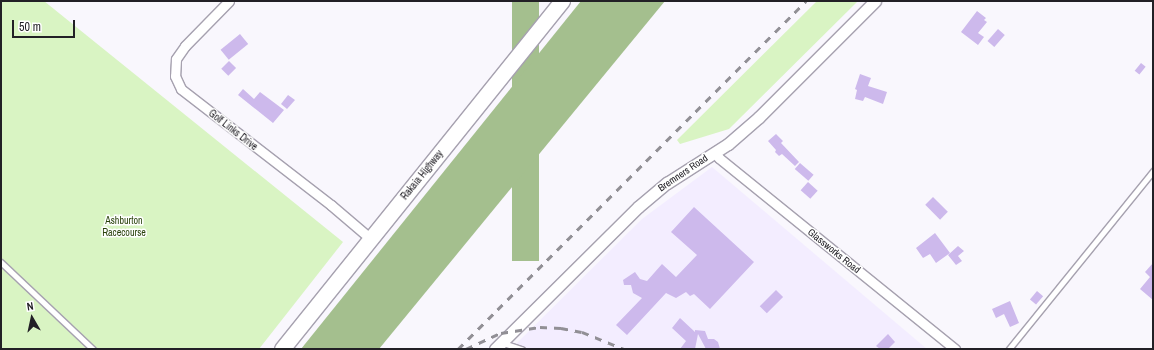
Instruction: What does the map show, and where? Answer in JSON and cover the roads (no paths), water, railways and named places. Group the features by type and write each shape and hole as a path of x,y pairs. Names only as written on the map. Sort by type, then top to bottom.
{"highway":[{"name":"Rakaia Highway","path":"282,349 562,1"}],"street":[{"name":"Golf Links Drive","path":"229,1 185,46 176,59 175,76 181,89 372,239"},
{"name":"Bremners Road","path":"499,346 638,207 672,179 715,152 759,117 874,1"},
{"name":"Glassworks Road","path":"715,152 719,158 955,349"}],"lane":[{"path":"1009,349 1153,171"},
{"path":"1,262 93,349"},
{"path":"499,346 522,349"}],"railway":[{"path":"458,349 806,1"},
{"path":"466,349 501,333 540,327 561,328 582,332 624,349"}],"park label":[{"name":"Ashburton Racecourse","path":"124,226"}]}
